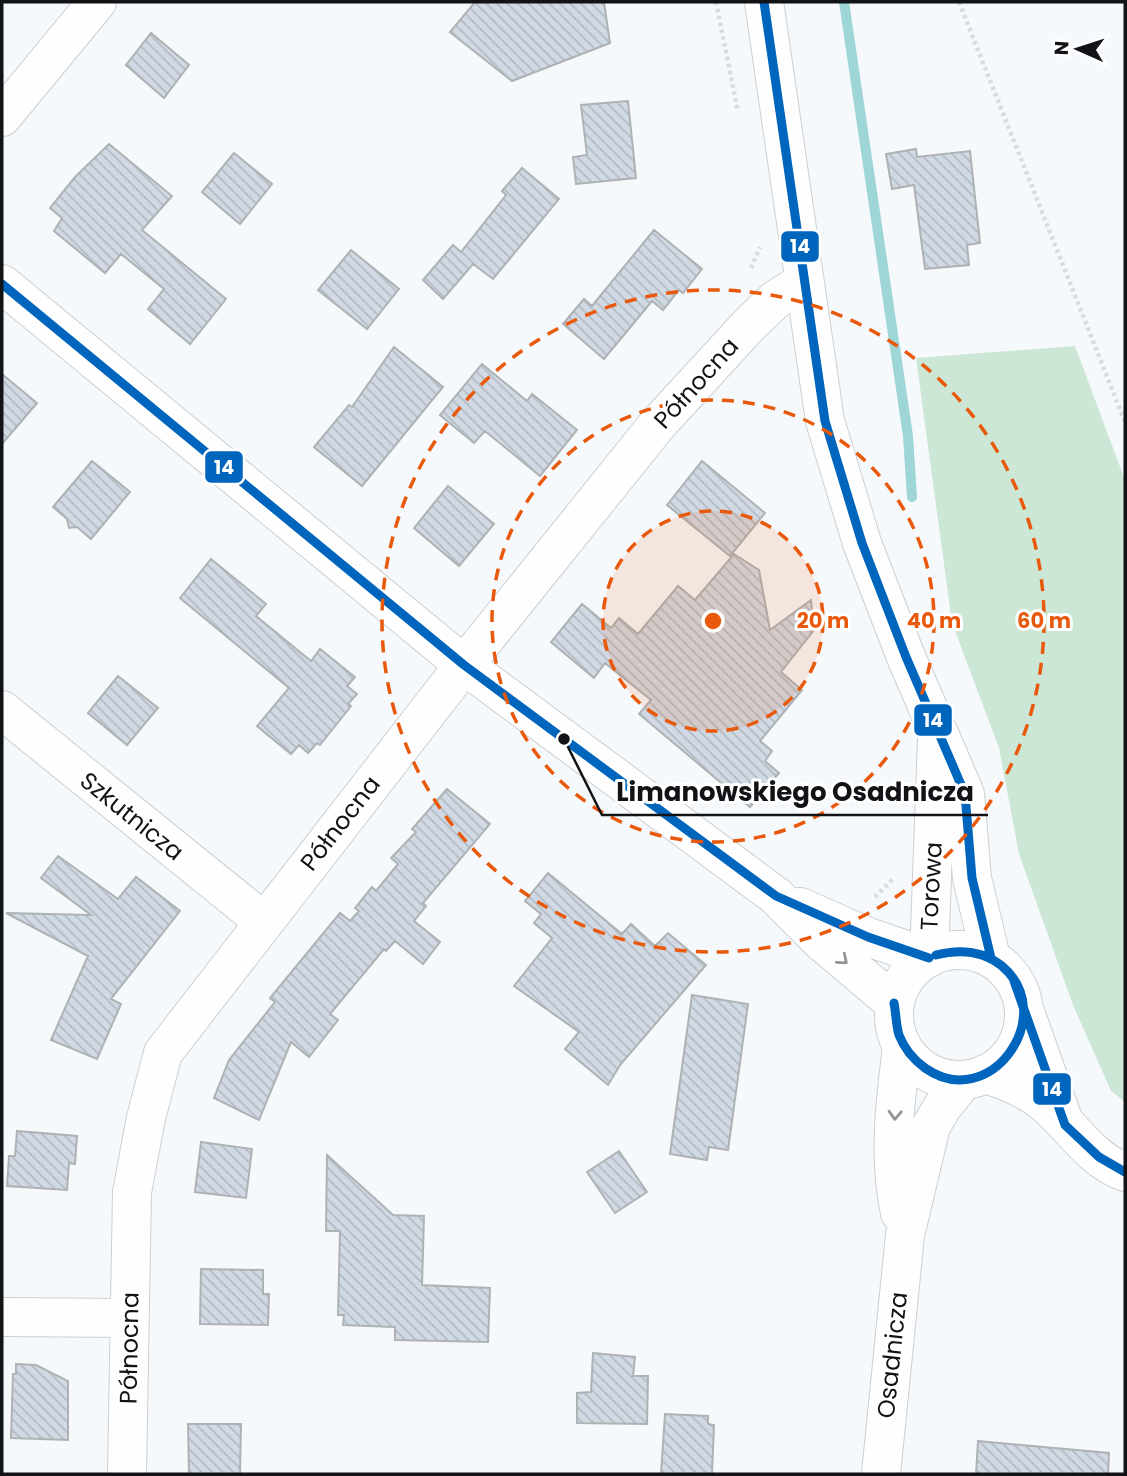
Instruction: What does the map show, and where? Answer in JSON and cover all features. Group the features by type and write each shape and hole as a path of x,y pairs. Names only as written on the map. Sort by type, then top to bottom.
{"street":[{"path":"2,117 97,2"},
{"name":"Torowa","path":"764,2 825,421 842,485 906,657 965,794 972,878 992,958"},
{"name":"Północna","path":"127,1474 132,1192 146,1118 163,1053 464,665 657,425 748,326 775,300 803,282"},
{"path":"2,284 464,665 776,896 823,943 894,1003"},
{"name":"Szkutnicza","path":"2,710 263,921"},
{"name":"Torowa","path":"929,958 938,730"},
{"path":"776,896 868,937 929,958"},
{"path":"1065,1125 1019,988 1007,971 992,958 972,951 951,950 914,967 902,984 894,1003 894,1026 902,1047 916,1065 935,1076 1005,1080 1044,1102 1065,1125 1099,1157 1125,1172"},
{"path":"974,1077 999,1067 1014,1050 1023,1029 1024,1009"},
{"name":"Osadnicza","path":"902,1047 896,1097 893,1167 905,1235"},
{"name":"Osadnicza","path":"881,1474 905,1235 931,1126 974,1077"},
{"path":"2,1317 129,1318"}],"path":[{"path":"958,2 1125,422"}],"green space":[{"path":"1075,346 1125,480 1125,1102 1111,1091 1073,1005 1019,854 999,748 952,623 916,358"}],"building":[{"path":"475,2 604,2 610,43 512,81 450,32"},
{"path":"151,33 189,65 164,98 126,65"},
{"path":"628,101 636,178 576,184 573,157 587,155 581,105"},
{"path":"109,144 172,196 142,230 226,299 190,344 148,309 164,289 121,254 105,273 54,231 62,218 50,208 75,177"},
{"path":"916,149 917,157 970,151 980,243 967,245 969,265 925,269 914,185 892,189 886,154"},
{"path":"234,153 272,184 240,224 202,192"},
{"path":"522,168 559,199 493,279 473,264 443,299 423,280 453,245 461,252 506,195 502,191"},
{"path":"654,230 702,269 683,293 679,290 663,310 652,301 604,359 563,324 584,299 592,306"},
{"path":"351,250 399,289 367,329 318,290"},
{"path":"394,347 443,387 362,486 314,447 349,405 352,407"},
{"path":"482,364 527,401 532,394 577,430 540,476 485,431 474,443 440,415"},
{"path":"2,374 37,403 2,444"},
{"path":"92,461 130,492 91,539 77,527 69,528 67,519 53,507"},
{"path":"702,461 765,513 730,556 667,505"},
{"path":"448,486 494,524 459,566 414,528"},
{"path":"734,554 759,570 770,630 811,600 814,630 781,672 802,690 760,741 772,751 765,761 779,773 750,807 639,714 651,700 605,663 594,678 551,642 582,604 611,628 619,618 638,634 678,586 695,600"},
{"path":"211,559 266,604 256,616 311,661 320,649 355,677 347,686 357,694 348,704 351,706 320,745 317,743 308,753 299,745 291,754 257,726 289,688 180,598"},
{"path":"118,676 158,708 127,745 88,713"},
{"path":"447,789 490,824 423,903 426,906 414,921 440,942 423,964 395,941 386,951 384,949 330,1014 338,1020 309,1057 291,1042 259,1120 214,1098 229,1060 275,1002 270,998 340,913 350,921 359,911 355,908 372,887 376,891 398,864 391,858 416,832 412,829"},
{"path":"58,856 118,899 136,877 180,911 111,999 121,1004 97,1059 51,1040 88,956 6,913 91,915 41,878"},
{"path":"548,873 622,934 631,924 655,946 668,933 706,965 620,1065 608,1085 565,1049 579,1032 514,986 552,938 534,923 541,914 525,901"},
{"path":"692,995 748,1004 728,1150 709,1147 707,1160 670,1154"},
{"path":"17,1131 77,1136 75,1164 69,1163 67,1190 7,1186 9,1156 15,1156"},
{"path":"201,1142 252,1149 246,1198 195,1192"},
{"path":"619,1151 647,1192 615,1213 587,1172"},
{"path":"327,1155 393,1215 424,1216 422,1285 490,1288 488,1342 395,1340 395,1327 343,1325 344,1315 338,1315 340,1231 326,1231"},
{"path":"201,1269 263,1270 263,1294 269,1294 268,1325 200,1324"},
{"path":"593,1353 635,1357 633,1376 648,1376 647,1424 577,1423 577,1393 591,1392"},
{"path":"16,1364 36,1365 68,1381 68,1440 11,1438 13,1374 16,1374"},
{"path":"665,1414 708,1416 708,1424 714,1425 712,1474 661,1474"},
{"path":"188,1424 241,1424 240,1474 189,1474"},
{"path":"978,1441 1109,1453 1108,1474 976,1474"}],"waterway":[{"path":"844,2 908,436 912,497"}],"transit line":[{"name":"14","path":"764,2 825,421 862,543 906,657 965,794 972,878 991,958"},
{"name":"14","path":"2,284 464,665 776,896 868,937 929,958"},
{"name":"14","path":"894,1003 899,1035 907,1049 925,1068 949,1079 973,1078 993,1069 1010,1053 1020,1032 1024,1009 1018,986 1002,966 986,957 962,952 936,955"},
{"name":"14","path":"1014,981 1065,1125 1099,1157 1125,1172"}],"place":[{"name":"Limanowskiego Osadnicza","path":"564,739"}]}
